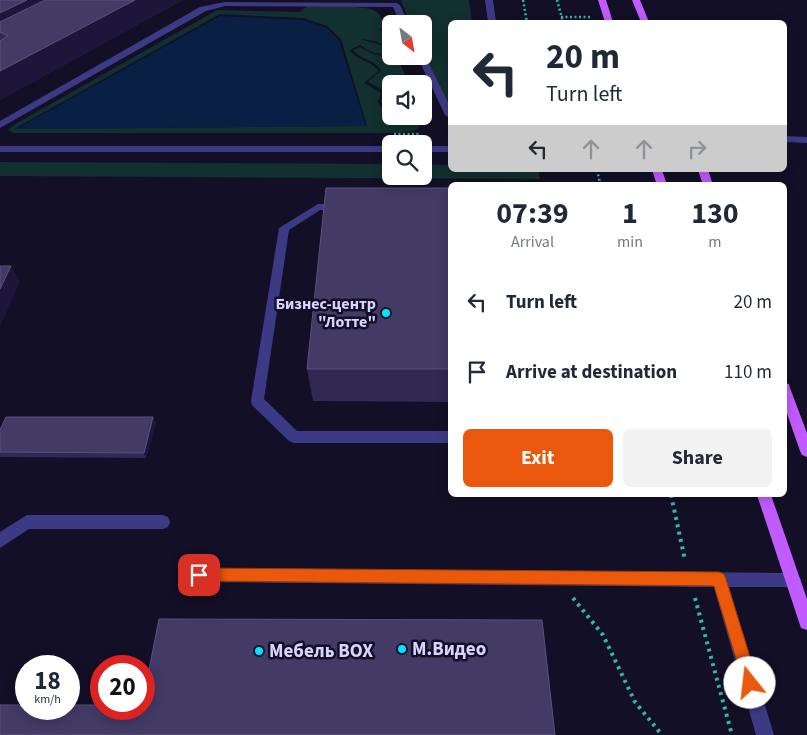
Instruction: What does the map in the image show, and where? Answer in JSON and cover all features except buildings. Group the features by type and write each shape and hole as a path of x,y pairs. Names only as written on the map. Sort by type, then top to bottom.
{"main road":[{"path":"602,0 608,20"},
{"path":"636,0 644,20"},
{"path":"787,396 807,451"},
{"path":"765,497 807,622"}],"lane":[{"path":"489,0 492,20"},
{"path":"0,125 203,9 214,5 399,3"},
{"path":"425,65 448,112"},
{"path":"787,139 807,140"},
{"path":"0,149 382,150"},
{"path":"432,150 448,150"},
{"path":"356,207 318,207 284,228 257,402 294,437 448,437"},
{"path":"0,542 28,522 163,522"},
{"path":"199,575 793,580"},
{"path":"719,579 765,735"}],"path":[{"path":"523,0 527,20"},
{"path":"557,0 562,20"},
{"path":"561,17 594,17"},
{"path":"670,497 689,578 732,735"},
{"path":"557,578 603,635 635,702 662,735"}],"green space":[{"path":"401,0 469,0 472,20 448,20 448,110 428,65 432,65 432,15 407,15"},
{"path":"308,6 343,6 370,9 377,12 382,18 382,29 378,30 382,30 382,44 361,39 382,46 382,54 378,54 360,45 350,50 379,71 364,83 381,93 378,102 382,108 382,125 421,125 415,131 393,133 14,133 8,130 17,123 217,10 299,12","holes":["220,14 303,18 327,26 341,39 367,126 14,129"]},
{"path":"360,47 382,55 382,65 401,65 405,75 382,75 382,90 368,82 381,70 378,66 359,56 353,50"},
{"path":"0,162 382,164 382,178 0,176"},
{"path":"432,164 448,165 448,172 538,172 540,179 432,178"}],"water":[{"path":"220,16 302,20 327,28 339,40 366,126 16,129"}],"place":[{"name":"Бизнес-центр \"Лотте\"","path":"386,313"},
{"name":"М.Видео","path":"402,649"},
{"name":"Мебель BOX","path":"259,651"}],"route":[{"path":"199,575 719,579 750,683"}]}
